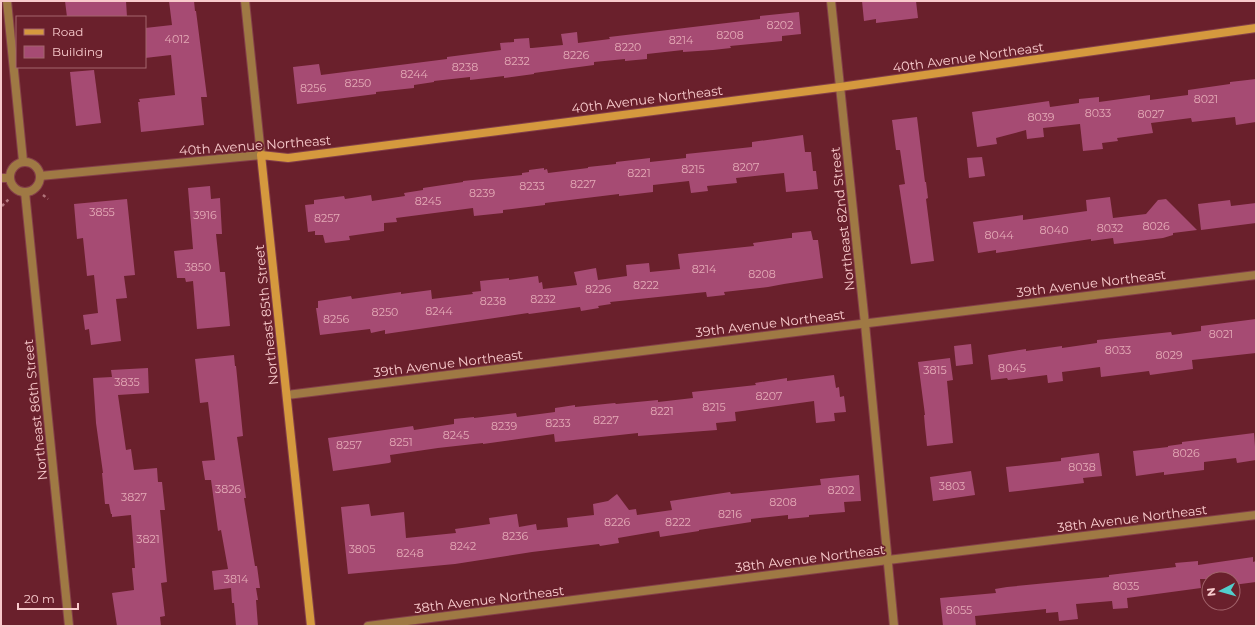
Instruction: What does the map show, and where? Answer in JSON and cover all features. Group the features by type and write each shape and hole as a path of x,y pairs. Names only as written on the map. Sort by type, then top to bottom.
{"street":[{"path":"7,1 23,161"},
{"name":"Northeast 85th Street","path":"245,1 311,626"},
{"name":"Northeast 82nd Street","path":"831,1 865,324 894,626"},
{"name":"40th Avenue Northeast","path":"40,176 261,155 288,158 840,87 1256,28"},
{"path":"23,161 35,165 40,176 38,185 25,192 19,191 5,178 13,166 23,161"},
{"name":"Northeast 86th Street","path":"25,192 69,626"},
{"name":"39th Avenue Northeast","path":"287,394 1256,275"},
{"name":"38th Avenue Northeast","path":"368,626 1256,515"}],"path":[{"path":"43,195 48,200"},
{"path":"2,206 10,198"}],"building":[{"path":"65,1 126,1 127,16 67,16"},
{"path":"169,1 194,1 207,97 201,97 204,125 141,132 139,99 175,95 171,55 146,58 146,28 172,25"},
{"path":"862,1 916,1 918,18 876,23 876,19 864,21"},
{"path":"799,12 801,34 782,36 782,41 730,46 731,48 713,50 683,52 683,50 647,54 647,59 625,61 625,59 594,62 594,65 504,78 504,76 470,80 470,77 434,81 414,85 414,88 297,104 293,67 319,64 321,75 447,59 447,57 501,50 500,43 514,42 514,39 529,38 530,48 532,48 563,45 561,34 577,32 578,43 610,39 609,37 760,19 760,16"},
{"path":"94,70 101,123 76,126 70,72"},
{"path":"1256,79 1256,122 1236,125 1235,117 1192,122 1191,118 1151,123 1153,133 1117,138 1118,141 1102,143 1103,149 1083,151 1080,124 1043,128 1044,137 1027,139 1026,130 996,138 997,144 977,147 972,112 1049,101 1050,107 1079,103 1079,99 1099,97 1099,102 1150,95 1150,100 1188,95 1188,90"},
{"path":"917,117 928,198 926,199 934,261 911,264 899,185 905,184 900,150 896,150 892,120"},
{"path":"803,135 805,152 811,152 813,171 816,171 818,189 786,192 784,173 736,178 737,183 707,186 708,191 691,193 689,181 653,185 653,192 619,196 619,194 545,203 545,205 503,210 503,213 474,216 473,208 396,218 397,222 384,223 384,231 349,236 350,240 325,243 323,235 315,235 315,231 308,232 305,205 314,204 314,200 344,196 345,199 371,195 372,201 405,196 404,193 423,190 423,188 463,181 522,175 522,173 529,172 529,170 544,168 544,170 547,169 548,173 650,158 650,162 686,158 686,154 752,147 752,142"},
{"path":"982,157 985,176 969,178 967,158"},
{"path":"210,186 211,199 220,198 222,234 216,234 220,272 225,272 230,326 197,329 193,281 186,282 185,278 177,278 174,251 193,249 188,188"},
{"path":"1110,197 1113,218 1146,214 1158,200 1166,199 1197,230 1173,233 1173,235 1163,238 1114,244 1113,238 1091,241 1091,239 996,253 996,250 978,253 973,222 1023,215 1023,220 1087,211 1086,200"},
{"path":"127,199 135,275 124,276 127,298 116,299 121,341 91,345 89,329 85,330 83,315 98,313 94,275 87,276 83,238 77,239 74,204"},
{"path":"1230,200 1231,206 1256,203 1256,223 1201,230 1198,204"},
{"path":"811,231 813,240 818,240 823,278 768,287 724,292 725,295 707,297 706,292 610,302 611,304 598,306 599,308 581,311 580,307 528,313 385,334 385,330 371,333 370,329 320,335 316,308 318,308 318,301 351,296 352,299 401,292 401,294 431,290 432,299 473,294 472,292 481,291 480,281 509,278 509,280 538,276 539,283 542,282 543,289 577,285 574,272 596,268 598,280 627,276 626,265 649,263 650,272 680,269 678,254 754,246 753,243 792,238 792,233"},
{"path":"1256,319 1256,353 1192,360 1193,369 1150,375 1149,371 1101,377 1100,367 1062,372 1063,381 1048,383 1047,375 1008,380 1007,378 991,380 988,355 1026,349 1026,351 1062,346 1062,348 1097,343 1097,340 1171,332 1172,335 1201,331 1201,326"},
{"path":"971,344 973,364 956,366 954,346"},
{"path":"234,355 243,436 237,437 246,498 244,498 260,588 256,588 258,600 256,600 258,626 236,626 231,588 214,590 212,571 228,569 221,530 218,531 211,480 205,480 202,461 215,460 208,402 200,403 195,359"},
{"path":"950,358 953,380 947,381 953,443 927,446 925,415 918,362"},
{"path":"148,368 149,393 118,395 126,450 131,449 134,470 157,468 158,482 162,482 165,510 160,510 167,582 161,583 165,616 160,617 161,626 117,626 112,593 134,590 132,568 135,568 131,515 112,517 109,504 105,504 103,473 96,423 93,378 112,377 111,370"},
{"path":"834,375 836,388 839,387 840,397 844,396 846,412 834,413 835,421 816,423 814,401 735,412 736,421 716,423 717,430 638,436 638,433 555,442 554,434 390,455 391,462 389,463 333,471 328,438 413,426 414,430 454,424 454,419 516,413 517,417 555,412 555,408 575,405 575,407 658,400 658,402 693,398 692,392 756,385 755,383 787,378 787,381"},
{"path":"1254,433 1256,460 1237,463 1236,458 1204,462 1204,470 1164,475 1164,472 1136,476 1133,451 1168,447 1182,444 1182,442"},
{"path":"1099,453 1102,476 1083,478 1084,483 1009,492 1006,467 1061,461 1061,458"},
{"path":"971,471 975,495 933,501 930,477"},
{"path":"859,475 861,501 844,502 845,512 809,515 809,517 788,519 788,515 751,519 751,522 660,537 659,531 618,538 619,543 600,546 599,544 532,552 455,564 348,574 341,507 369,504 371,516 404,512 406,538 456,533 455,529 490,524 489,518 517,514 519,527 536,524 537,530 568,527 567,518 594,515 593,504 608,501 617,494 629,510 636,509 637,515 672,510 670,501 730,492 731,494 821,485 820,479"},
{"path":"1253,557 1253,562 1256,561 1256,582 1241,584 1241,571 1201,571 1201,588 1127,598 1128,608 1113,609 1112,601 1076,604 1078,619 1059,621 1058,612 1046,613 1046,609 975,616 976,626 943,626 940,598 996,593 995,589 1007,587 1109,577 1109,575 1176,567 1175,563 1198,561 1198,565"}]}
